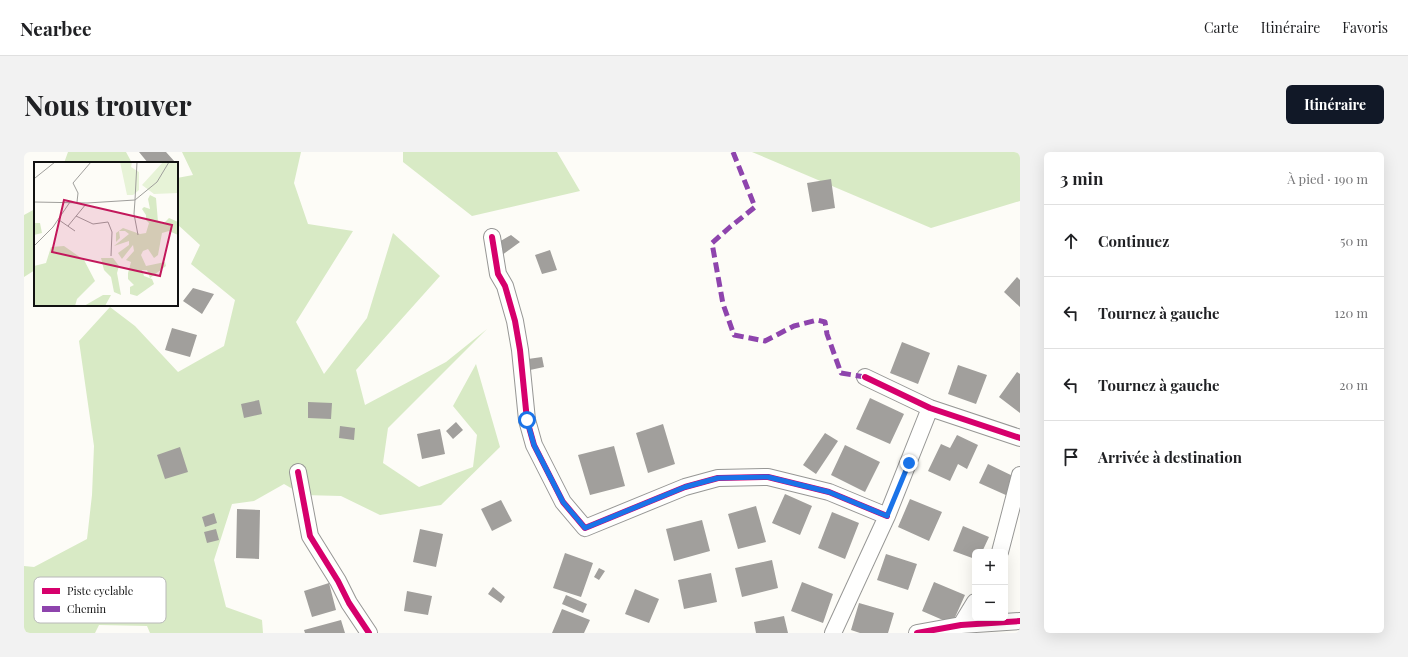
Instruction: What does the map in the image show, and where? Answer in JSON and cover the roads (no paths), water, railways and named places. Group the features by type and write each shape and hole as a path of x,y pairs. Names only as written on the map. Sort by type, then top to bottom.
{"street":[{"path":"492,237 498,274 505,286 515,321 520,350 527,420 534,445 563,502 585,528 685,487 718,478 768,477 829,492 887,516"},
{"path":"865,377 930,408 1020,438"},
{"path":"833,633 887,516 930,408"},
{"path":"298,472 310,536 338,581 349,604 369,633"},
{"path":"1001,549 1020,475"},
{"path":"961,625 972,607"},
{"path":"917,633 961,625 1020,621"}]}
